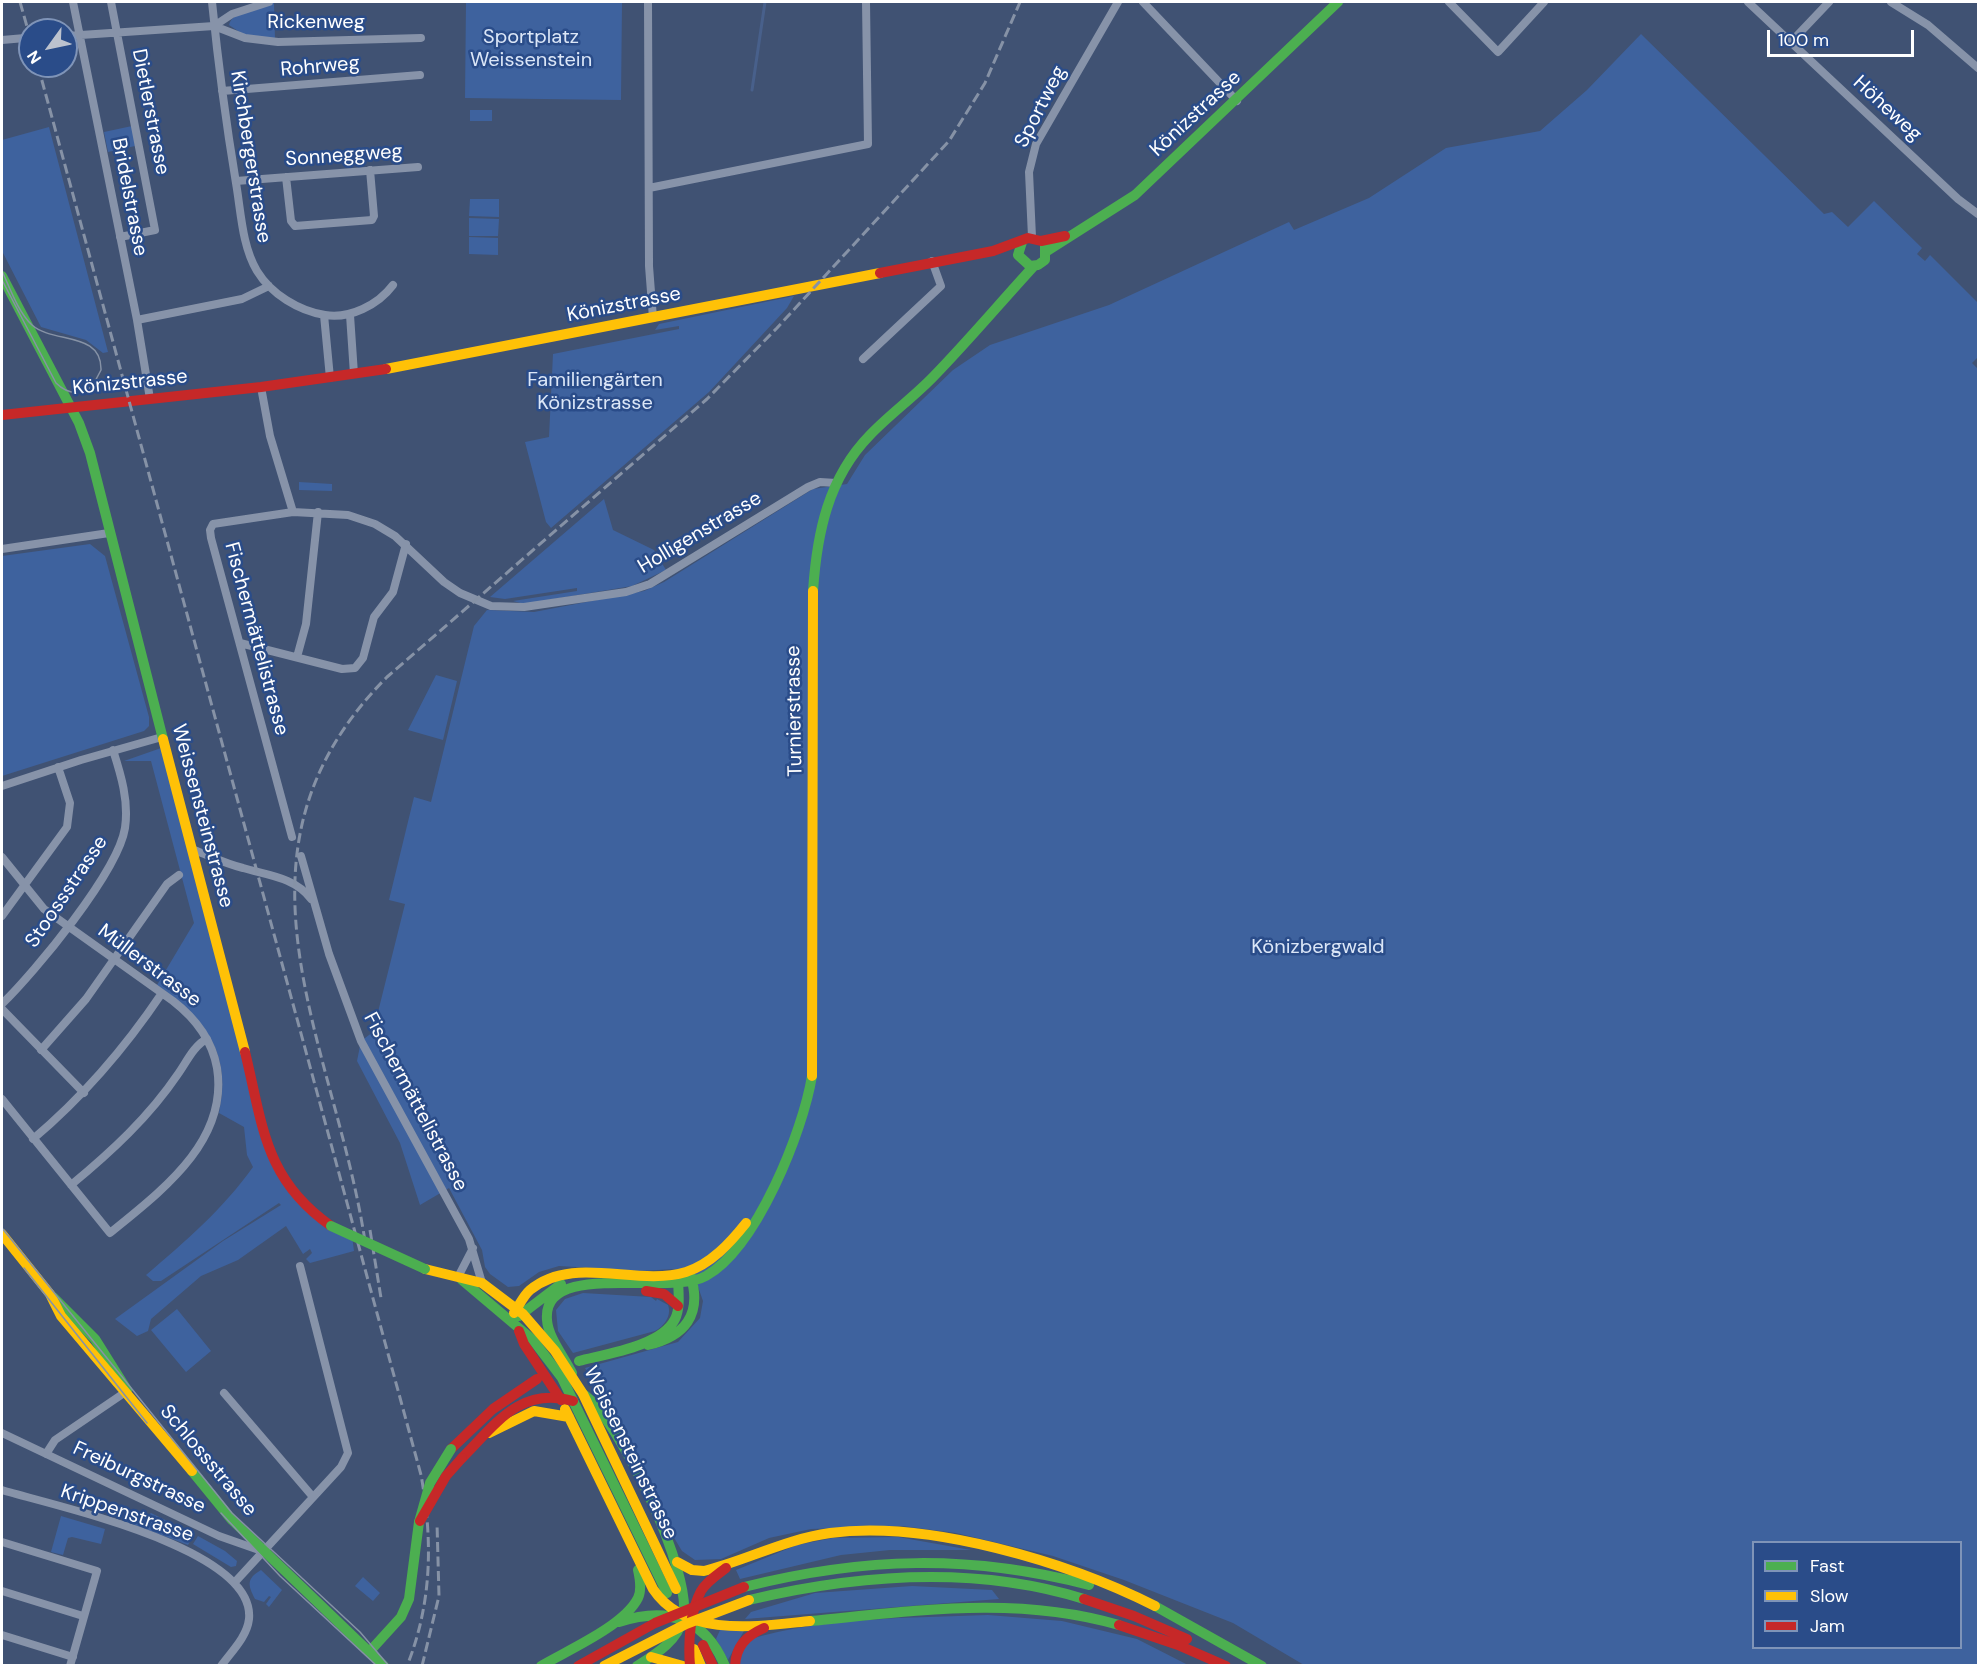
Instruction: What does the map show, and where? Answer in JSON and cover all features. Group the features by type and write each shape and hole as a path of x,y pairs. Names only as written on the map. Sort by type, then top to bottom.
{"main road":[{"name":"Könizstrasse","path":"993,251 1020,259 1033,267 1042,264 1047,251 1065,236 1129,201 1237,101 1338,2"},
{"name":"Könizstrasse","path":"2,415 261,387 354,374 993,251 1032,240 1065,236"},
{"path":"1020,259 1032,240 1047,251"},
{"name":"Turnierstrasse","path":"1013,288 1020,259"},
{"name":"Turnierstrasse","path":"519,1311 553,1287 567,1282 620,1284 684,1278 716,1270 752,1225 785,1161 804,1116 814,1067 812,600 819,538 836,483 856,450 931,380 1033,267"},
{"name":"Weissensteinstrasse","path":"2,276 71,407 90,453 272,1159 290,1191 303,1205 331,1226 425,1269 458,1277 482,1283 519,1311 572,1373 672,1591 569,1409 549,1360 514,1324 458,1277"},
{"name":"Schlossstrasse","path":"2,1234 50,1294 69,1309 120,1373 127,1391 226,1513 264,1551"},
{"name":"Turnierstrasse","path":"514,1324 525,1295 540,1281 556,1274 684,1278"},
{"path":"627,1348 662,1333 674,1323 684,1278"},
{"path":"579,1361 665,1341 683,1330 695,1308 696,1299 684,1278"},
{"name":"Turnierstrasse","path":"572,1373 549,1328 547,1311 550,1302 558,1292 583,1282"},
{"name":"Turnierstrasse","path":"620,1284 633,1290 664,1294 678,1306"},
{"name":"Weissensteinstrasse","path":"514,1324 524,1344 569,1409"},
{"path":"371,1650 401,1617 409,1599 422,1502 451,1449 493,1409 537,1379"},
{"path":"583,1394 600,1408 620,1442 677,1562 684,1588 690,1665"},
{"path":"419,1522 446,1476 499,1420 531,1397 559,1396"},
{"path":"489,1433 528,1410 569,1409 632,1548 658,1598 709,1637 725,1665"},
{"path":"677,1562 700,1571 732,1562 790,1540 833,1532 873,1530 926,1536 1009,1552 1098,1578 1199,1629 1262,1665"},
{"path":"541,1665 603,1629 630,1609 638,1597 640,1584 632,1548"},
{"name":"Freiburgstrasse","path":"264,1551 371,1650 384,1665"},
{"path":"578,1665 664,1619 744,1587 797,1574 877,1562 930,1560 990,1564 1050,1574 1101,1588 1199,1629"},
{"path":"637,1665 668,1644 688,1620 704,1587 732,1562"},
{"path":"604,1665 686,1624 748,1600 802,1586 854,1578 906,1574 987,1578 1046,1588 1121,1610 1169,1630 1236,1665"},
{"path":"603,1629 649,1613 724,1625 772,1625 960,1608 1028,1608 1089,1616 1140,1629 1226,1665"},
{"path":"735,1665 735,1655 742,1640 772,1625"},
{"path":"701,1665 698,1647 713,1665"},
{"path":"651,1657 682,1665"}],"street":[{"name":"Bridelstrasse","path":"73,2 137,320 150,399"},
{"name":"Dietlerstrasse","path":"111,2 155,230 120,237"},
{"name":"Kirchbergerstrasse","path":"212,2 222,91 248,251 258,272 269,286 298,306 324,315 350,315"},
{"path":"80,35 214,26 232,14 269,2"},
{"path":"648,2 649,266 652,318"},
{"path":"649,188 868,144 866,2"},
{"name":"Sportweg","path":"1032,240 1029,172 1036,144 1118,2"},
{"path":"1143,2 1237,101"},
{"path":"1449,2 1498,52 1544,2"},
{"name":"Höheweg","path":"1749,2 1958,199 1978,214"},
{"path":"1791,42 1829,2"},
{"path":"1891,2 1928,25 1978,68"},
{"name":"Rickenweg","path":"214,26 245,38 278,42 421,38"},
{"path":"2,40 18,39"},
{"name":"Rohrweg","path":"222,91 420,75"},
{"name":"Sonneggweg","path":"236,181 418,167"},
{"path":"286,177 292,224 372,220 374,216 370,170"},
{"path":"863,359 941,286 932,261"},
{"path":"354,374 350,315 385,295 393,285"},
{"path":"137,320 242,299 269,286"},
{"path":"324,315 330,378"},
{"path":"261,387 270,436 293,512"},
{"name":"Holligenstrasse","path":"215,523 293,512 318,512 362,519 389,532 406,544 444,582 469,598 498,607 534,606 626,592 650,584 808,487 820,482 836,483"},
{"path":"297,657 307,613 318,512"},
{"name":"Fischermättelistrasse","path":"215,523 210,530 292,837"},
{"path":"2,549 109,533"},
{"path":"240,643 346,670 359,665 374,617 393,592 406,544"},
{"path":"2,786 113,750 162,737"},
{"name":"Stoossstrasse","path":"2,1004 33,971 67,927 109,868 123,839 126,800 113,750"},
{"path":"2,916 67,827 70,803 58,767"},
{"path":"194,850 243,868 275,876 300,888 312,900"},
{"name":"Fischermättelistrasse","path":"301,856 312,900 361,1041 473,1248 482,1283"},
{"name":"Müllerstrasse","path":"2,857 24,888 44,909 192,1017 207,1039 216,1062 219,1091 208,1132 194,1154 168,1181 110,1233 71,1185"},
{"path":"41,1050 82,1004 167,884 179,875"},
{"path":"33,1139 84,1092 123,1049 162,993"},
{"path":"2,1009 84,1092"},
{"path":"2,1100 71,1185 129,1134 176,1077 200,1042 207,1039"},
{"path":"458,1277 473,1248"},
{"path":"221,1665 242,1636 249,1620 247,1602 236,1581 341,1467 348,1449 300,1266"},
{"path":"46,1454 55,1440 127,1391"},
{"path":"224,1393 313,1497"},
{"name":"Freiburgstrasse","path":"2,1433 219,1536 264,1551"},
{"name":"Krippenstrasse","path":"2,1490 162,1539 202,1558 236,1581"},
{"path":"2,1542 97,1571 72,1661 2,1635"},
{"path":"2,1591 83,1616"}],"green space":[{"name":"Sportplatz Weissenstein","path":"466,2 622,2 621,100 465,98"},
{"path":"274,3 275,39 244,35 229,25 241,12"},
{"name":"Könizbergwald","path":"1641,34 1824,214 1832,212 1848,227 1874,201 1922,248 1917,254 1925,261 1930,255 1978,303 1978,357 1972,363 1978,369 1978,1665 1304,1665 1233,1623 1124,1580 1053,1556 956,1533 902,1526 811,1529 769,1538 721,1559 695,1560 682,1551 670,1531 618,1424 585,1368 678,1342 700,1318 703,1301 696,1281 683,1271 674,1269 641,1271 559,1266 539,1272 519,1286 508,1287 490,1274 485,1267 482,1250 449,1188 420,1205 400,1143 357,1061 361,1041 373,1032 405,904 389,900 414,797 431,802 474,626 487,610 534,612 644,591 664,582 813,489 847,484 865,455 953,370 990,345 1109,305 1289,222 1294,230 1369,198 1446,148 1540,131 1587,90"},
{"path":"470,110 492,110 492,121 470,121"},
{"path":"132,126 135,146 108,152 104,132"},
{"path":"49,127 108,352 103,353 86,340 41,327 2,251 2,140"},
{"path":"470,199 499,199 499,217 469,216"},
{"path":"469,218 499,219 498,236 469,236"},
{"path":"469,237 498,238 498,255 469,254"},
{"name":"Familiengärten Könizstrasse","path":"794,296 787,308 709,392 551,528 546,522 525,442 549,437 553,354 679,329 679,326 655,330 659,324"},
{"path":"299,482 332,484 332,491 299,490"},
{"path":"604,499 613,530 654,550 666,570 632,586 524,604 513,601 577,591 577,588 505,599 490,597"},
{"path":"90,544 105,556 149,717 149,726 144,731 2,776 2,556"},
{"path":"436,675 457,681 443,740 408,730"},
{"path":"164,747 258,1109 290,1191 352,1236 354,1251 310,1263 306,1259 312,1253 310,1249 303,1254 286,1226 238,1260 201,1276 151,1319 148,1331 137,1336 115,1319 223,1241 281,1205 279,1203 161,1281 153,1281 146,1275 217,1211 253,1167 247,1155 244,1127 219,1113 222,1072 218,1054 210,1038 201,1023 188,1010 157,985 194,923 151,761 124,761"},
{"path":"583,1293 651,1297 668,1305 668,1317 655,1331 573,1353 558,1331 556,1310 565,1299"},
{"path":"177,1309 211,1351 186,1372 151,1330"},
{"path":"127,1511 146,1517 151,1513 194,1534 188,1545 124,1521"},
{"path":"61,1516 105,1529 101,1544 72,1537 68,1538 63,1555 51,1552"},
{"path":"198,1536 225,1551 237,1561 236,1566 231,1567 193,1544"},
{"path":"898,1537 971,1550 890,1550 841,1555 740,1579 736,1570 797,1545 833,1538"},
{"path":"261,1570 282,1590 269,1607 266,1604 271,1597 269,1596 264,1602 255,1599 250,1586 253,1576"},
{"path":"363,1577 380,1593 373,1601 355,1586"},
{"path":"912,1586 992,1590 999,1599 745,1619 751,1612 815,1593"},
{"path":"988,1615 1062,1621 1137,1639 1188,1665 739,1666 737,1660 750,1639 808,1626 898,1618"},
{"path":"745,1629 728,1660 716,1639 720,1630"}],"waterway":[{"path":"752,90 765,2"}],"tram line":[{"path":"2,271 18,307 32,325 41,331 75,340 94,349 99,358 101,370 92,387 73,392 56,383 2,280"},
{"path":"2,1228 232,1513 360,1632 389,1666"},
{"path":"24,1268 147,1423"},
{"path":"221,1513 280,1576 377,1666"}],"railway":[{"path":"20,2 25,18"},
{"path":"365,1241 350,1166 312,1021 299,950 295,880 305,811 335,744 387,677 707,399 777,328 949,141 985,83 1020,2"},
{"path":"41,78 421,1475 427,1524 428,1572 421,1619 407,1666"},
{"path":"370,1230 381,1298"},
{"path":"422,1666 439,1596 437,1523"}],"traffic: fast":[{"path":"1047,251 1135,195 1338,2"},
{"path":"1022,242 1018,255 1030,266 1038,265 1045,260 1045,245"},
{"path":"813,591 818,548 827,507 844,469 870,435 934,376 1033,267"},
{"path":"2,276 79,423 90,453 163,739"},
{"path":"572,1373 548,1327 551,1301 565,1290 585,1285 688,1281 706,1276 725,1261 743,1240 775,1186 799,1126 812,1076"},
{"path":"331,1226 425,1269"},
{"path":"579,1361 632,1348 658,1336 668,1328 675,1319 678,1309 678,1277"},
{"path":"648,1345 672,1336 688,1322 694,1302 691,1277"},
{"path":"462,1280 533,1340 562,1378 667,1593"},
{"path":"519,1316 561,1284"},
{"path":"53,1297 95,1339 127,1390"},
{"path":"583,1394 598,1409 615,1433 651,1499 666,1535 683,1597 683,1618 676,1634 652,1657 637,1666"},
{"path":"419,1522 430,1483 451,1449"},
{"path":"192,1471 232,1520 384,1666"},
{"path":"371,1650 401,1617 409,1599 419,1522"},
{"path":"744,1587 832,1570 916,1563 1001,1568 1089,1585"},
{"path":"541,1666 580,1645 621,1618 638,1598 640,1592 638,1570"},
{"path":"749,1600 832,1584 917,1577 1001,1581 1043,1588 1084,1599"},
{"path":"1155,1606 1262,1666"},
{"path":"810,1621 927,1610 1004,1608 1042,1610 1119,1625"},
{"path":"619,1622 653,1615 683,1620 696,1627 707,1637 725,1666"}],"traffic: slow":[{"path":"386,369 880,273"},
{"path":"812,1076 813,591"},
{"path":"163,739 245,1052"},
{"path":"514,1313 530,1290 547,1280 565,1274 585,1272 667,1276 686,1272 712,1258 746,1223"},
{"path":"2,1234 50,1294 61,1316 192,1471"},
{"path":"425,1269 482,1283 523,1314 555,1351 583,1394 676,1589"},
{"path":"565,1409 653,1589 667,1605 684,1616 725,1626 810,1621"},
{"path":"489,1433 534,1411 569,1417"},
{"path":"677,1562 692,1570 704,1571 782,1545 830,1533 869,1531 910,1533 997,1548 1040,1560 1081,1574 1155,1606"},
{"path":"604,1666 686,1624 749,1600"},
{"path":"694,1649 701,1666"},
{"path":"651,1657 683,1666"}],"traffic: jam":[{"path":"880,273 993,251 1028,238 1041,241 1065,236"},
{"path":"2,415 261,387 386,369"},
{"path":"245,1052 262,1127 279,1170 309,1208 331,1226"},
{"path":"646,1291 664,1294 678,1306"},
{"path":"519,1331 524,1344 561,1400"},
{"path":"451,1449 493,1409 537,1379"},
{"path":"462,1458 498,1421 524,1403 554,1398 573,1401"},
{"path":"420,1521 446,1476 462,1458"},
{"path":"690,1666 691,1627 697,1599 706,1584 726,1568"},
{"path":"578,1666 655,1623 744,1587"},
{"path":"1084,1599 1134,1616 1187,1639"},
{"path":"1119,1625 1178,1645 1226,1666"},
{"path":"735,1666 737,1653 743,1642 764,1628"},
{"path":"703,1645 713,1666"}]}
